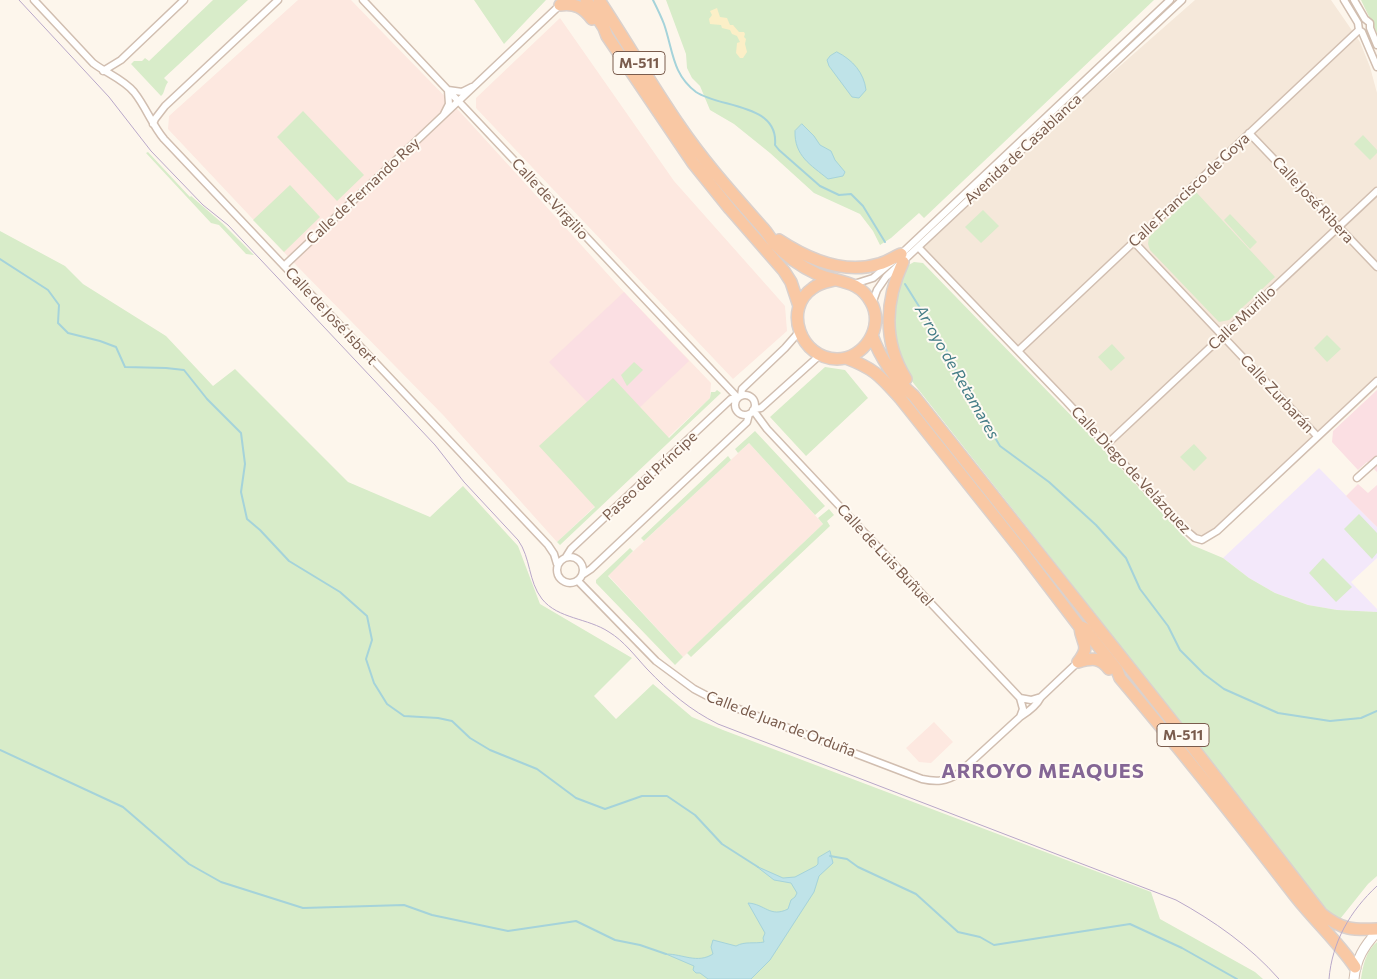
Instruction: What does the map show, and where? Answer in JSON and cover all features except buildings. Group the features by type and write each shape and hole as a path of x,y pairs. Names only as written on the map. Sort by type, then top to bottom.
{"highway":[{"name":"M-511","path":"586,0 607,36 693,163 730,210 784,271 791,282 799,306 797,314 799,332"},
{"name":"M-511","path":"599,0 689,139 713,172 764,229 773,242 791,259 804,267 834,280 854,284"},
{"name":"M-511","path":"562,3 576,4 586,11 600,32 607,36"},
{"path":"764,229 794,250 810,258 835,266 860,267 902,258"},
{"path":"902,258 894,282 889,315 890,331 892,350 914,396"},
{"path":"799,306 813,288 823,282 834,280"},
{"path":"846,358 857,353 866,345 875,325 875,314 872,304 865,292 854,284"},
{"path":"799,332 811,349 820,355"},
{"name":"M-511","path":"872,335 879,352 906,389 914,396 1322,914 1334,924 1348,929 1377,931"},
{"name":"M-511","path":"820,355 838,359 846,358 867,365 880,375 1080,626 1084,628 1117,670 1120,678 1175,742 1304,906 1348,956 1355,967"},
{"path":"1078,662 1085,653 1086,645 1080,632 1080,626"},
{"path":"1078,662 1090,658 1099,659 1113,674 1120,678"}],"street":[{"name":"Calle de José Isbert","path":"34,0 93,63 134,91 164,139 548,546 554,554 557,564"},
{"path":"104,71 121,60 184,0"},
{"path":"153,124 165,106 278,0"},
{"name":"Calle de Virgilio","path":"363,0 738,398"},
{"name":"Avenida de Casablanca","path":"872,304 880,284 902,258 1170,0"},
{"name":"Avenida de Casablanca","path":"854,284 873,278 919,248 1182,0"},
{"path":"1344,0 1360,28 1377,67"},
{"path":"1354,0 1370,23 1370,28 1377,45"},
{"name":"Calle de Fernando Rey","path":"284,266 562,3"},
{"path":"1360,28 1360,21 1366,19"},
{"path":"1360,28 1370,28"},
{"name":"Calle Francisco de Goya","path":"1018,351 1360,28"},
{"path":"443,115 449,104 448,90 462,92 473,86"},
{"name":"Calle José Ribera","path":"1249,133 1377,267"},
{"name":"Calle Murillo","path":"1106,445 1377,191"},
{"name":"Calle Zurbarán","path":"1134,242 1317,436"},
{"name":"Calle Diego de Velázquez","path":"919,248 1181,526 1195,538 1202,540 1218,531 1377,381"},
{"name":"Paseo del Príncipe","path":"566,557 571,549 732,400 738,398 742,389 799,332"},
{"name":"Paseo del Príncipe","path":"580,578 591,570 747,422 752,411 761,408 820,355"},
{"path":"746,396 753,400 752,411 739,413 735,405 738,398 746,396"},
{"name":"Calle de Luis Buñuel","path":"752,411 1020,698"},
{"path":"1357,478 1377,460"},
{"path":"572,556 582,563 583,569 580,578 572,583 564,582 559,578 556,571 557,564 566,557 572,556"},
{"name":"Calle de Juan de Orduña","path":"580,578 656,661 694,689 715,700 922,779 933,781 951,779 1020,717"},
{"path":"1020,717 1078,662"},
{"path":"1020,717 1022,710 1020,698 1031,700 1041,697"},
{"name":"M-511","path":"1354,979 1355,967 1364,946 1377,931"}],"shaded area":[{"path":"298,0 351,0 462,114 624,292 711,383 710,398 557,542 444,416 297,266 168,129 169,116"},
{"path":"1195,0 1331,0 1360,42 1370,67 1377,93 1377,377 1202,540 916,245"},
{"path":"560,18 674,181 785,306 787,331 733,379 476,108 476,98"},
{"path":"624,292 689,361 640,407 613,379 587,402 549,362"},
{"path":"1377,390 1377,472 1367,462 1358,470 1332,442 1333,431"},
{"path":"749,443 823,524 683,657 608,575"},
{"path":"1319,468 1377,527 1377,558 1351,582 1377,609 1377,612 1337,610 1308,605 1275,593 1249,578 1223,558"},
{"path":"1358,484 1368,493 1377,485 1377,527 1346,496"},
{"path":"934,722 953,742 931,763 919,762 906,748"}],"green space":[{"path":"213,0 248,0 164,78 168,82 161,96 131,64 134,61 142,61 145,58 149,61"},
{"path":"474,0 546,0 504,44"},
{"path":"666,0 1154,0 924,218 919,213 891,238 880,245 873,231 860,214 814,193 770,153 734,124 710,110 700,86 692,78 687,68 686,54"},
{"path":"1361,0 1377,0 1377,33"},
{"path":"303,111 364,175 337,201 277,137"},
{"path":"1363,135 1377,150 1377,153 1370,160 1354,144"},
{"path":"148,152 190,197 222,223 254,255 246,254 219,225 211,223 146,153"},
{"path":"290,185 320,217 284,252 253,220"},
{"path":"1196,192 1275,277 1229,320 1219,322 1150,250 1148,244 1149,237"},
{"path":"983,210 999,226 981,243 965,227"},
{"path":"1230,214 1257,242 1250,249 1224,220"},
{"path":"0,231 65,266 83,284 166,336 213,386 235,369 348,482 430,517 463,486 518,546 540,604 632,658 594,696 616,719 653,684 692,717 723,730 1151,892 1160,919 1255,972 1263,979 0,979"},
{"path":"914,262 923,263 1090,435 1192,545 1223,558 1249,578 1275,593 1308,605 1337,610 1377,612 1377,876 1368,884 1340,919 1329,912 1314,894 907,375 896,349 892,312 905,267"},
{"path":"1327,335 1341,349 1327,362 1314,348"},
{"path":"1112,344 1125,358 1111,371 1098,357"},
{"path":"634,362 643,370 627,386 621,375"},
{"path":"825,367 845,370 868,398 806,456 770,417"},
{"path":"613,378 669,438 710,398 711,392 717,390 721,393 560,545 557,542 595,507 539,446"},
{"path":"755,431 825,506 815,515 749,443 738,453 735,449"},
{"path":"1194,444 1207,458 1194,471 1180,457"},
{"path":"728,456 731,460 644,541 641,538"},
{"path":"829,509 834,515 827,521 830,526 691,657 687,653 823,524 818,518"},
{"path":"1359,514 1377,533 1377,553 1372,559 1344,529"},
{"path":"630,548 633,551 608,576 683,657 675,665 596,583 596,580"},
{"path":"1323,558 1352,587 1336,602 1309,573"},
{"path":"1377,942 1377,979 1361,979 1368,954"}],"sand":[{"path":"717,8 720,17 727,18 730,25 733,25 739,32 744,32 747,52 743,58 740,58 736,53 737,43 740,42 737,36 732,34 730,30 722,28 721,25 710,24 709,19 712,15 710,11"}],"water":[{"path":"837,52 853,63 863,78 866,90 859,98 852,97 829,66 827,60"},
{"path":"802,124 820,145 831,151 835,160 845,172 843,176 828,179 805,159 795,140 795,131"},
{"path":"830,851 833,863 819,876 814,892 770,960 751,979 708,979 700,973 696,973 693,970 694,966 666,954 701,958 713,954 711,947 713,940 736,946 764,942 765,933 748,903 772,911 782,911 788,909 791,900 797,893 791,883 774,880 756,866 783,878 795,877 816,866 818,858"}],"waterway":[{"name":"Arroyo de Retamares","path":"653,0 664,24 674,61 688,85 706,97 746,109 768,121 774,131 775,145 779,150 820,186 839,195 851,194 863,206 885,242"},
{"path":"0,259 48,290 59,305 58,323 68,333 116,347 125,367 184,370 207,399 241,433 245,464 241,492 247,519 289,561 340,592 367,616 372,640 366,659 374,683 387,704 404,716 438,718 452,721 470,738 490,750 537,769 576,798 605,809 642,796 667,796 695,815 722,844 758,867"},
{"name":"Arroyo de Retamares","path":"905,284 947,351 957,374 1000,446 1049,482 1096,525 1126,558 1140,589 1168,626 1180,650 1204,674 1224,689 1278,713 1330,721 1361,718 1377,711"},
{"path":"0,750 123,807 189,864 221,882 303,908 404,905 432,915 508,931 576,921 615,940 640,945 666,954"},
{"path":"830,856 847,859 858,867 916,894 958,932 980,937 994,945 1130,924 1182,948 1237,979"}],"tram line":[{"path":"19,0 109,97 151,151 203,205 228,225 435,445 464,482 518,540 525,554 537,592 549,606 565,615 601,627 614,636 672,693 689,707 718,724 1176,900 1231,935 1279,979"},
{"path":"1329,979 1334,952 1344,928 1359,906 1377,886"}],"district":[{"name":"ARROYO MEAQUES","path":"1043,771"}]}
